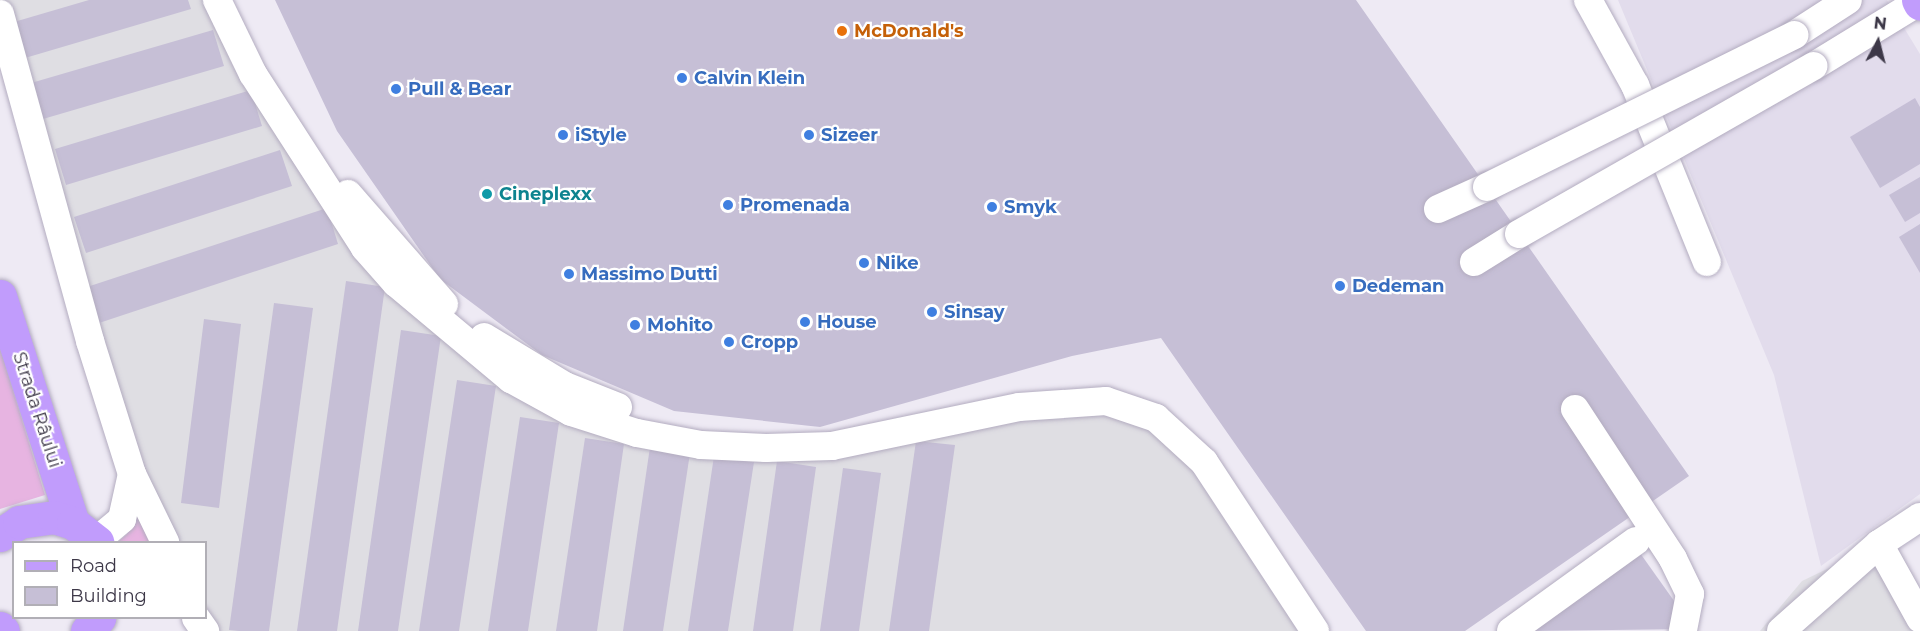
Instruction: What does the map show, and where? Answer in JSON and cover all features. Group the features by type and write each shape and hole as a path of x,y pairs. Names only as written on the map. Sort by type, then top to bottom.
{"main road":[{"name":"Strada Râului","path":"0,296 89,536"},
{"path":"0,535 34,518 89,536"}],"lane":[{"path":"217,0 278,111 365,248 404,290 511,379 571,412 637,433 701,445 832,447 1046,403 1106,401 1156,417 1204,462 1315,631"},
{"path":"1588,0 1635,85 1707,262"},
{"path":"1438,209 1487,187 1794,34 1848,0"},
{"path":"1474,262 1814,66 1919,2"},
{"path":"0,14 72,281 132,474 164,541"},
{"path":"1575,409 1640,510 1690,594 1683,631"},
{"path":"89,536 122,519 132,474"},
{"path":"1781,631 1879,544 1920,517"},
{"path":"1511,631 1636,541"},
{"path":"1879,544 1920,618"}],"shaded area":[{"path":"0,0 217,0 365,248 571,412 766,448 1019,407 1156,418 1315,631 205,631 207,541 165,541"},
{"path":"1618,0 1887,0 1920,54 1920,494 1821,566 1774,375"},
{"path":"0,348 45,495 0,509"},
{"path":"137,513 150,541 119,541 127,534"},
{"path":"1879,544 1920,631 1760,631 1802,581"}],"building":[{"path":"89,0 188,0 191,9 25,58 14,22"},
{"path":"275,0 1356,0 1689,476 1465,631 1366,631 1161,338 1072,356 820,427 674,411 542,355 440,279 337,131"},
{"path":"213,30 224,66 43,119 31,83"},
{"path":"251,90 262,126 66,185 55,149"},
{"path":"1915,98 1920,107 1920,164 1880,188 1850,137"},
{"path":"280,150 292,186 86,253 74,217"},
{"path":"1920,177 1920,213 1905,222 1889,195"},
{"path":"327,208 338,244 99,323 87,287"},
{"path":"1920,224 1920,273 1899,237"},
{"path":"346,281 385,287 337,631 297,631"},
{"path":"274,303 313,308 269,631 229,630"},
{"path":"204,319 241,324 219,508 181,503"},
{"path":"401,330 441,336 398,631 358,631"},
{"path":"457,380 496,386 459,631 419,631"},
{"path":"520,417 559,423 528,631 488,631"},
{"path":"585,438 624,444 597,631 556,631"},
{"path":"916,441 955,445 929,631 889,631"},
{"path":"650,447 690,453 663,631 623,631"},
{"path":"714,456 754,462 728,631 688,631"},
{"path":"777,461 816,467 793,631 753,631"},
{"path":"843,468 881,473 859,631 820,631"},
{"path":"1640,553 1694,629 1530,631"}],"place":[{"name":"McDonald's","path":"842,31"},
{"name":"Calvin Klein","path":"682,78"},
{"name":"Pull & Bear","path":"396,89"},
{"name":"iStyle","path":"563,135"},
{"name":"Sizeer","path":"809,135"},
{"name":"Cineplexx","path":"487,194"},
{"name":"Promenada","path":"728,205"},
{"name":"Smyk","path":"992,207"},
{"name":"Nike","path":"864,263"},
{"name":"Massimo Dutti","path":"569,274"},
{"name":"Dedeman","path":"1340,286"},
{"name":"Sinsay","path":"932,312"},
{"name":"House","path":"805,322"},
{"name":"Mohito","path":"635,325"},
{"name":"Cropp","path":"729,342"}]}
